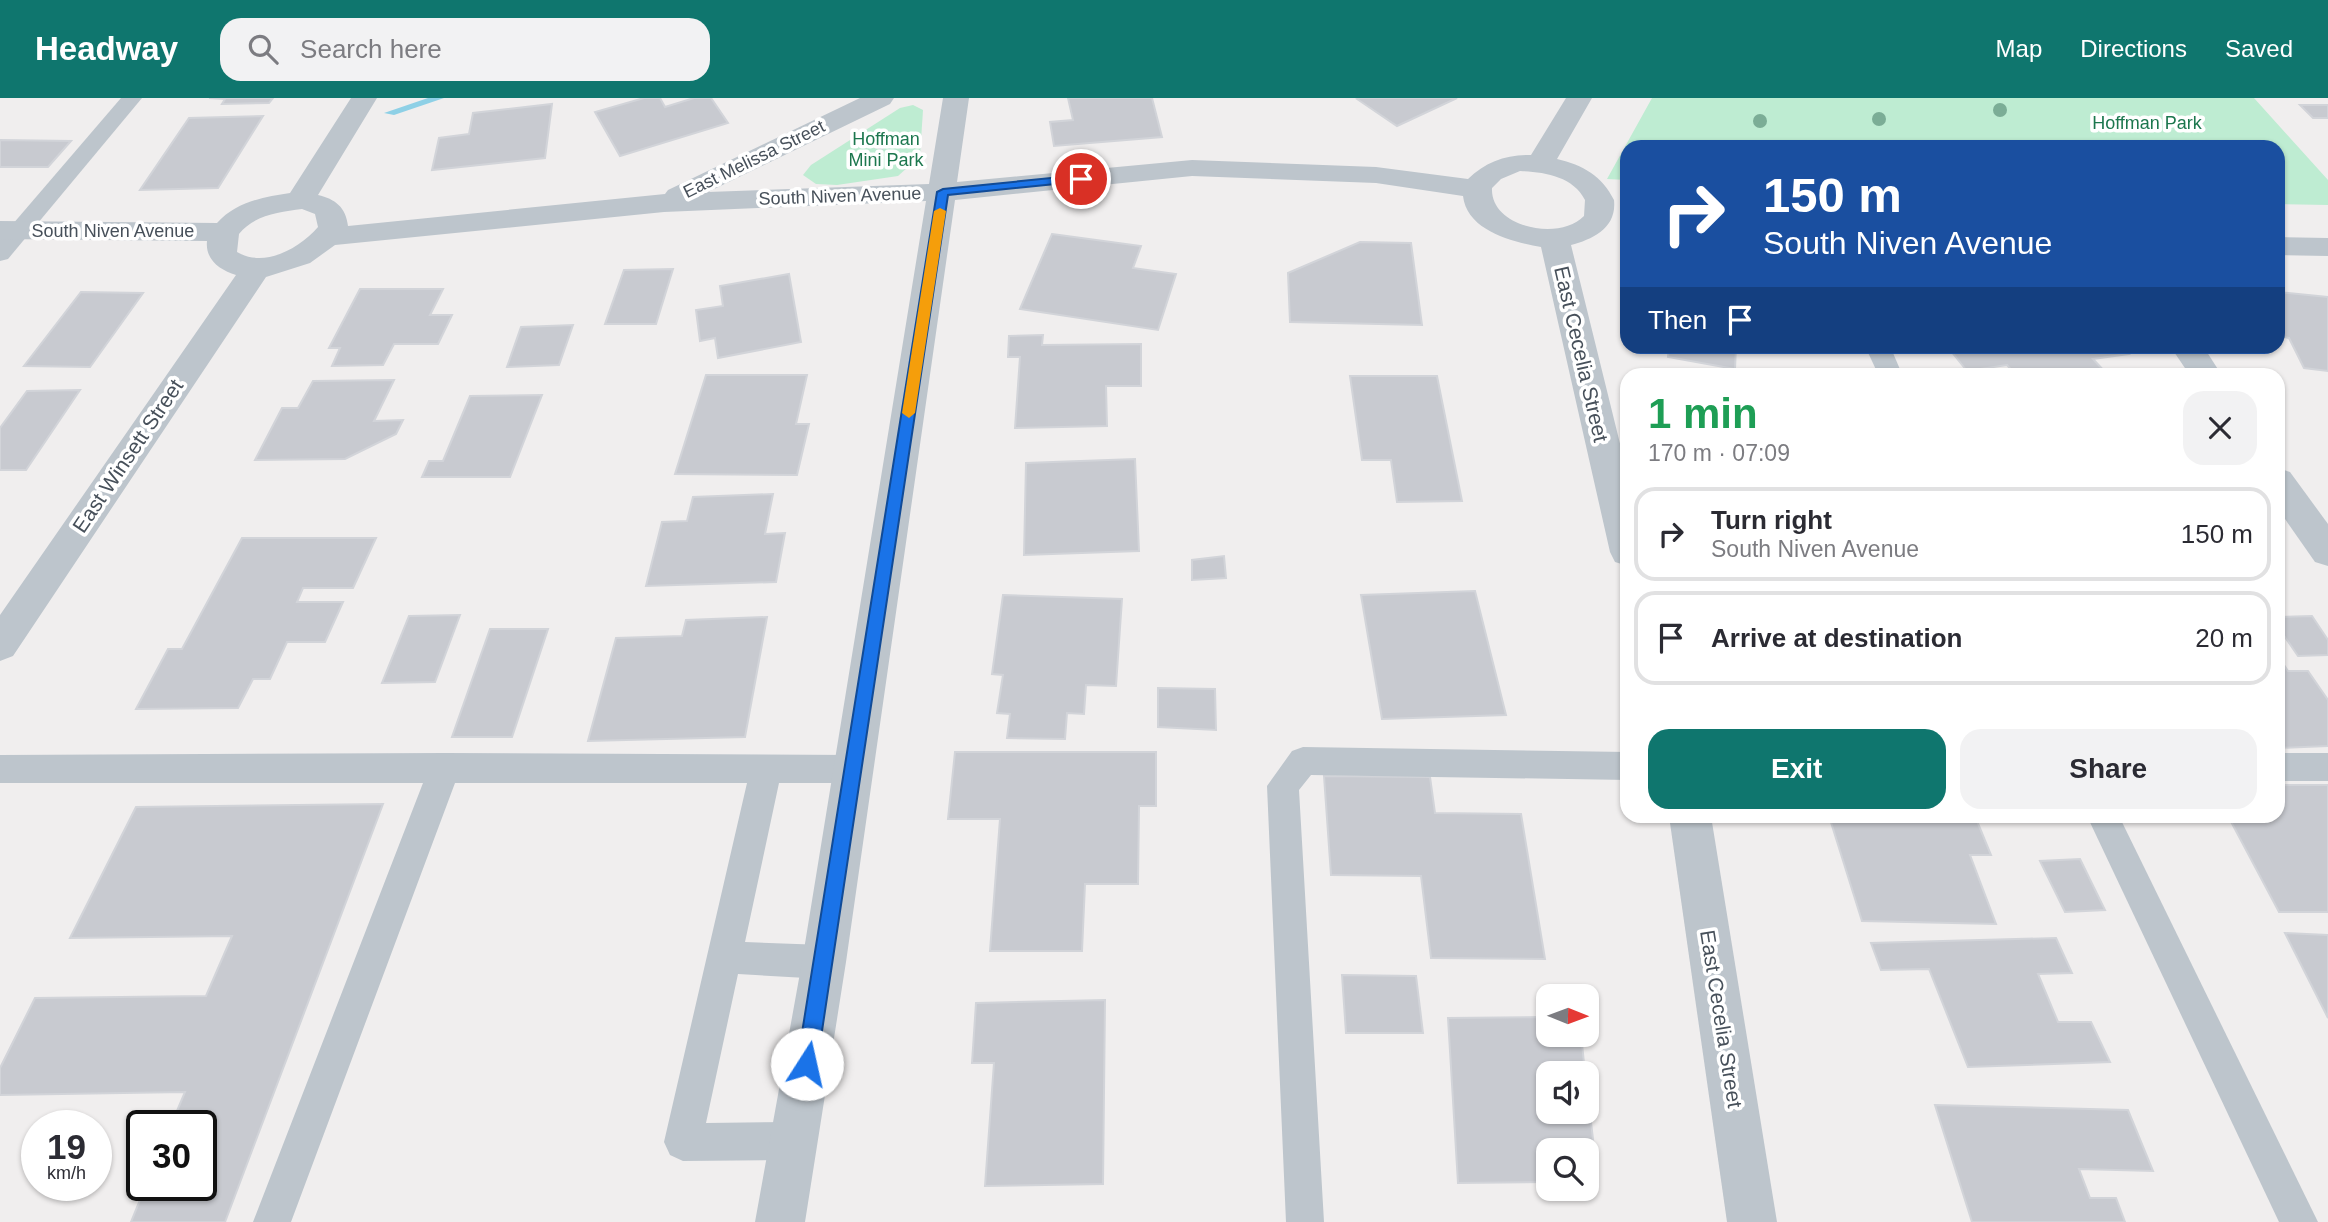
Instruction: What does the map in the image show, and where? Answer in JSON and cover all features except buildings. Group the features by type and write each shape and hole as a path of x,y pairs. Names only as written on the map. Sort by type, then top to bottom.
{"street":[{"path":"300,201 364,98"},
{"name":"East Melissa Street","path":"664,203 881,98"},
{"path":"780,1222 824,962 956,98"},
{"path":"1541,164 1579,98"},
{"path":"1517,163 1541,164 1555,166 1587,181 1597,192 1602,204 1614,211 1579,234 1554,239 1522,236 1489,219 1479,208 1476,195 1487,175 1500,167 1517,163"},
{"name":"South Niven Avenue","path":"327,237 664,203 943,192 1192,168 1376,175 1478,189"},
{"path":"300,201 318,203 329,209 334,218 333,229 311,251 292,260 257,267 236,264 225,258 220,248 226,232 246,215 264,207 300,201"},
{"name":"South Niven Avenue","path":"10,230 226,232"},
{"name":"East Cecelia Street","path":"1554,239 1620,518"},
{"path":"2285,246 2328,247"},
{"name":"East Winsett Street","path":"0,645 257,267"},
{"path":"2285,491 2328,552"},
{"name":"East Cecelia Street","path":"1691,823 1752,1222"}],"lane":[{"path":"0,254 10,230 132,98"},
{"path":"1305,1222 1283,786 1303,761 1620,766"},
{"path":"272,1222 445,767"},
{"path":"2285,767 2328,767"},
{"path":"0,769 854,769"},
{"path":"766,770 683,1142 794,1141"},
{"path":"2106,823 2299,1222"},
{"path":"724,957 824,962"}],"green space":[{"name":"Hoffman Park","path":"1652,98 2254,98 2328,180 2328,205 2285,204 2285,140 1629,140"},
{"name":"Hoffman Mini Park","path":"913,105 923,110 920,156 898,176 837,185 816,184 803,175 811,165 900,108"},
{"name":"Hoffman Park","path":"1620,156 1620,180 1607,179"}],"waterway":[{"path":"390,113 439,98"}],"slow traffic":[{"path":"909,413 940,211"}],"route":[{"path":"807,1064 943,192 1081,179"}]}
